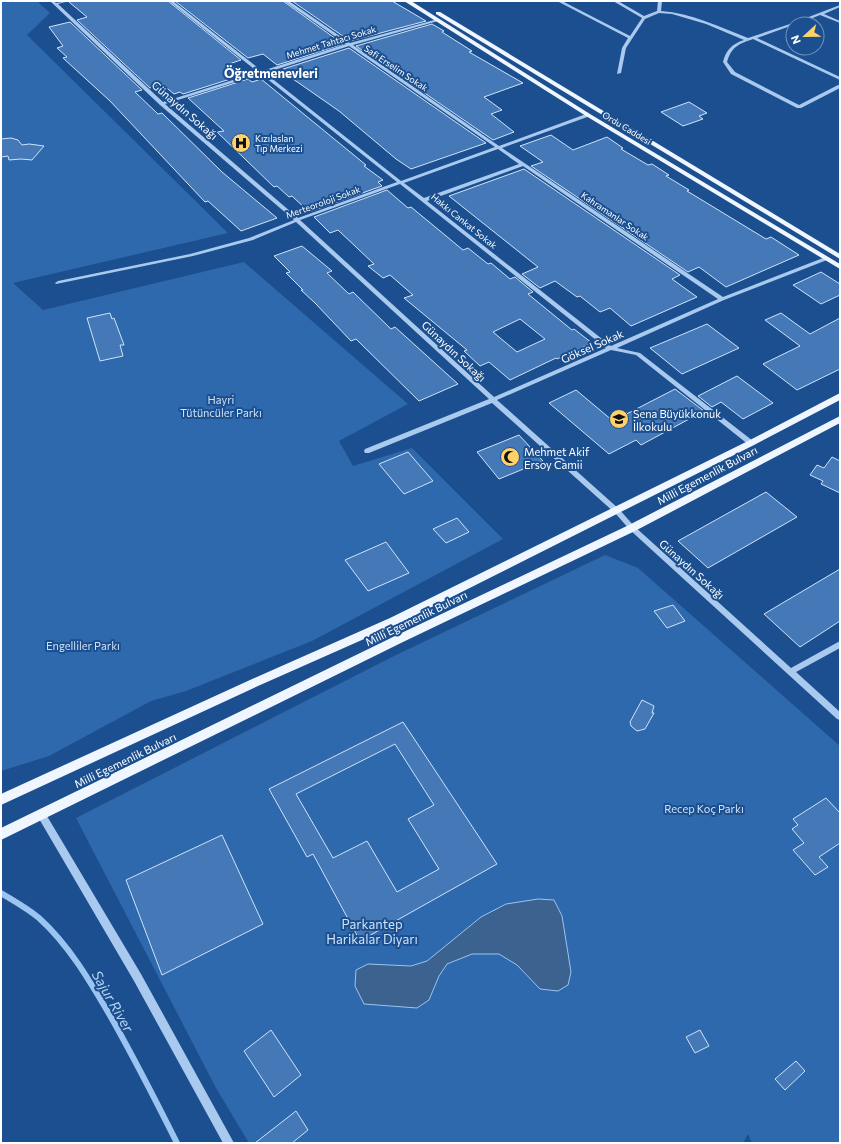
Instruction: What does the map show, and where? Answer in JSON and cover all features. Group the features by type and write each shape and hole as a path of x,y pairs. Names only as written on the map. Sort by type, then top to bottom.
{"main road":[{"name":"Ordu Caddesi","path":"407,1 588,115 840,268"},
{"name":"Ordu Caddesi","path":"419,1 840,257"},
{"name":"Milli Egemenlik Bulvarı","path":"1,800 254,683 394,621 750,443 840,396"},
{"name":"Milli Egemenlik Bulvarı","path":"1,834 406,636 632,528 840,419"}],"street":[{"path":"54,2 67,1"},
{"name":"Hakkı Cankat Sokak","path":"171,1 402,182 610,348 638,354 750,443"},
{"name":"Safi Erselim Sokak","path":"286,1 498,148"},
{"path":"559,1 631,38"},
{"path":"615,1 644,18"},
{"path":"659,12 660,1"},
{"name":"Günaydın Sokağı","path":"54,2 162,104 297,220 493,400 617,510 632,528 840,717"},
{"path":"815,16 840,6"},
{"path":"619,73 624,48 644,18 659,12 672,13 707,23 748,40"},
{"path":"821,14 840,22"},
{"name":"Mehmet Tahtacı Sokak","path":"162,104 348,45 437,20"},
{"path":"785,27 736,44 727,55 725,62 733,74 799,107 840,86"},
{"path":"754,38 840,79"},
{"name":"Merteoroloji Sokak","path":"58,283 191,255 251,239 297,220 588,115"},
{"name":"Kahramanlar Sokak","path":"498,148 722,299"},
{"path":"424,200 523,164"},
{"name":"Göksel Sokak","path":"367,451 493,400 722,299 825,259"},
{"path":"790,672 840,644"},
{"path":"42,814 97,906 171,1036 229,1143"}],"green space":[{"path":"1,1 37,1 50,13 27,35 228,233 13,283 43,310 244,262 408,404 339,441 353,466 412,448 503,539 312,641 186,691 151,701 49,756 1,771"},
{"path":"605,555 638,568 840,746 840,1143 752,1143 748,1134 743,1143 249,1143 216,1088 76,818 394,656"}],"shaded area":[{"path":"538,899 554,900 562,916 571,972 568,985 558,991 540,989 517,965 499,954 472,954 447,964 439,976 429,1000 417,1008 364,1004 355,986 356,970 368,964 411,966 427,961 481,917 506,904"}],"building":[{"path":"168,1 241,60 229,64 243,75 183,94 180,92 174,94 162,84 150,88 77,20 87,17 69,2"},
{"path":"175,1 283,1 343,44 277,65 263,54 248,58"},
{"path":"292,1 392,1 426,21 350,41"},
{"path":"70,22 142,90 135,92 158,114 162,113 222,172 277,218 241,231 208,201 205,202 110,101 63,58 67,57 57,48 63,46 49,27"},
{"path":"432,24 472,51 469,52 523,83 484,97 502,110 491,114 514,132 493,140 356,46"},
{"path":"349,48 486,143 411,169 396,159 339,111 283,72 286,71 283,69"},
{"path":"248,79 252,82 261,79 366,165 364,166 383,180 378,182 382,186 309,212 292,196 289,197 277,186 274,187 217,132 224,131 188,98"},
{"path":"689,102 707,113 699,116 703,119 683,126 661,112"},
{"path":"551,135 573,150 607,137 623,148 621,149 648,165 652,164 669,175 666,176 689,190 687,191 766,239 771,237 799,255 726,287 699,267 688,272 531,166 543,162 520,146"},
{"path":"11,138 18,140 22,145 29,144 44,146 32,160 9,160 8,156 1,157 1,139"},
{"path":"524,169 680,275 672,279 697,297 631,326 610,308 600,312 580,296 577,297 555,281 540,288 522,274 538,267 449,196"},
{"path":"387,190 408,208 411,207 463,250 468,248 488,264 491,263 510,279 515,277 533,292 528,294 572,330 574,329 592,343 510,380 489,362 480,366 464,351 467,350 404,298 413,295 390,275 383,278 368,266 374,264 338,230 330,233 314,217","holes":["520,319 545,339 517,352 493,332"]},
{"path":"302,246 332,271 327,273 349,294 353,292 391,329 395,327 458,384 419,401 356,339 351,341 301,290 303,290 286,273 290,272 274,256"},
{"path":"821,272 840,284 840,295 821,304 793,285"},
{"path":"110,313 112,319 114,318 124,345 120,345 123,356 100,361 87,318"},
{"path":"781,313 810,334 840,318 840,369 797,390 763,364 800,346 765,320"},
{"path":"707,324 739,348 682,374 650,348"},
{"path":"737,376 773,403 743,419 721,402 712,407 698,396"},
{"path":"675,389 704,411 641,445 636,440 609,454 549,403 576,390 613,421"},
{"name":"Mehmet Akif Ersoy Camii","path":"519,435 543,461 499,479 477,452"},
{"path":"408,452 433,481 404,494 379,464"},
{"path":"832,457 840,461 840,493 821,484 823,481 810,475 817,465 824,468"},
{"path":"766,492 797,517 708,568 678,541"},
{"path":"457,518 469,532 446,543 433,529"},
{"path":"386,542 409,573 368,591 345,560"},
{"path":"840,569 840,621 800,647 764,614"},
{"path":"673,605 685,621 667,628 654,611"},
{"path":"642,700 654,706 652,713 654,713 645,729 637,731 631,726 630,722"},
{"path":"403,722 497,864 360,941 313,854 307,857 269,789","holes":["395,744 434,805 408,819 439,869 397,892 367,841 333,858 296,794"]},
{"path":"826,798 840,813 840,843 819,857 828,867 815,875 793,850 804,843 792,829 798,825 793,819"},
{"path":"222,835 263,924 162,975 126,880"},
{"path":"271,1030 301,1075 274,1097 244,1051"},
{"path":"700,1030 709,1046 695,1053 686,1037"},
{"path":"796,1061 805,1071 785,1090 775,1079"},
{"path":"296,1111 308,1130 292,1143 255,1143"}],"waterway":[{"name":"Sajur River","path":"1,893 39,918 61,941 70,953 96,992 121,1034 177,1143"}],"place":[{"name":"Kızılaslan Tıp Merkezi","path":"241,143"},
{"name":"Sena Büyükkonuk İlkokulu","path":"619,419"},
{"name":"Mehmet Akif Ersoy Camii","path":"510,457"}],"district":[{"name":"Öğretmenevleri","path":"271,73"}],"park label":[{"name":"Hayri Tütüncüler Parkı","path":"221,405"},
{"name":"Engelliler Parkı","path":"83,645"},
{"name":"Recep Koç Parkı","path":"704,808"},
{"name":"Parkantep Harikalar Diyarı","path":"372,932"}]}
